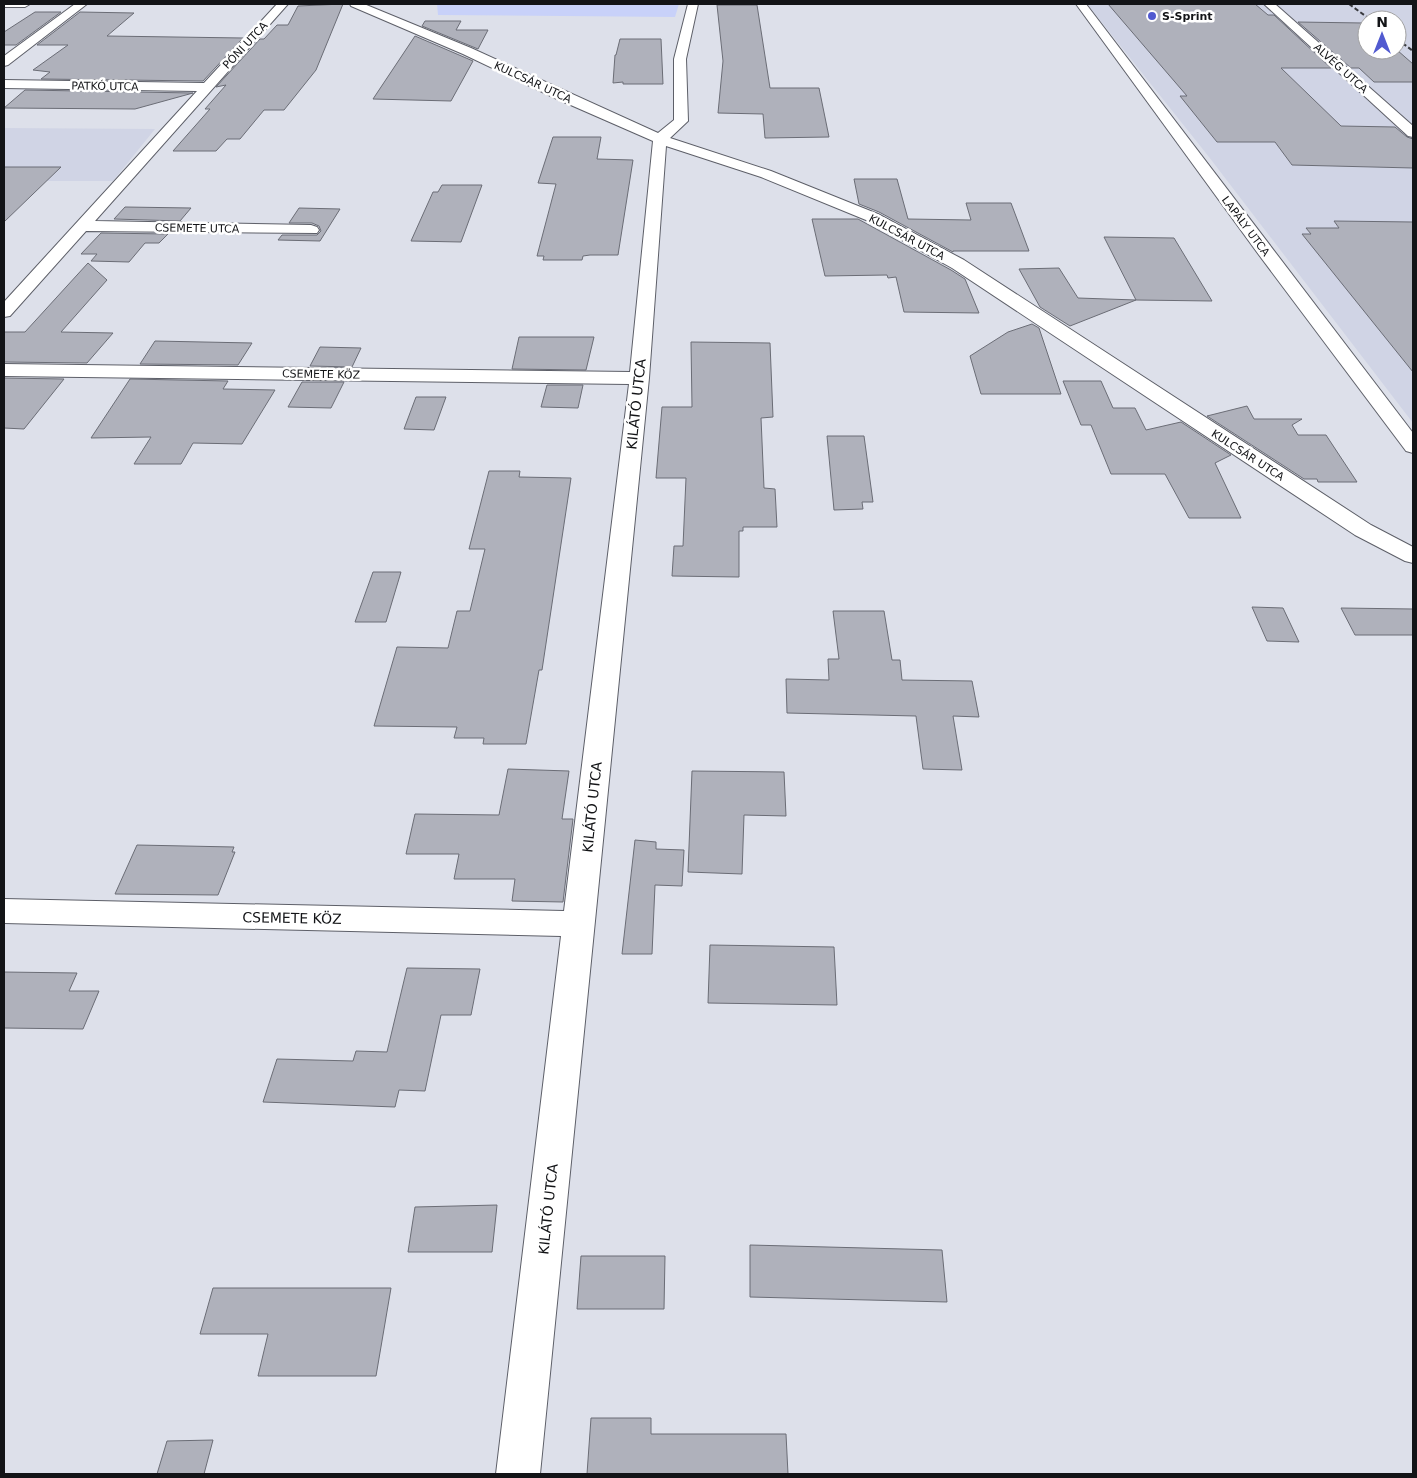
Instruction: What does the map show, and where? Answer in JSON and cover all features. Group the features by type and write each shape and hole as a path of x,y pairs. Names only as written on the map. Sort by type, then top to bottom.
{"street":[{"path":"4,4 25,4"},
{"path":"4,62 82,4"},
{"name":"PÓNI UTCA","path":"206,87 283,4"},
{"name":"KULCSÁR UTCA","path":"355,4 467,51 562,96 660,139 766,174 872,217 958,264 1363,530 1413,556"},
{"path":"660,139 681,121 680,59 693,4"},
{"name":"LAPÁLY UTCA","path":"1081,4 1413,446"},
{"name":"ALVÉG UTCA","path":"1269,4 1413,133"},
{"name":"PATKÓ UTCA","path":"4,84 206,87"},
{"path":"4,312 206,87"},
{"name":"KILÁTÓ UTCA","path":"518,1474 639,378 660,139"},
{"name":"CSEMETE UTCA","path":"82,226 311,230"},
{"name":"CSEMETE KÖZ","path":"4,370 639,378"},
{"name":"CSEMETE KÖZ","path":"4,911 580,924"}],"shaded area":[{"path":"437,4 679,4 675,17 438,15"},
{"path":"1087,4 1413,4 1413,423 1209,157"},
{"path":"4,128 155,129 113,181 4,181"}],"building":[{"path":"343,4 316,70 284,110 264,110 240,139 227,139 216,151 173,151 210,109 205,109 226,85 216,87 260,39 264,39 277,25 288,25 298,6"},
{"path":"1108,4 1255,4 1268,15 1274,15 1331,68 1281,68 1341,126 1395,127 1407,137 1413,139 1413,168 1292,165 1275,142 1217,142 1180,96 1187,96"},
{"path":"717,5 757,5 770,88 819,88 829,137 765,138 763,114 718,113 723,61"},
{"path":"35,12 61,12 16,45 4,45 4,32"},
{"path":"80,12 134,13 107,36 243,38 203,81 41,79 50,72 33,70 68,45 37,45"},
{"path":"425,21 461,21 456,30 488,30 478,49 422,26"},
{"path":"1298,22 1357,23 1357,60 1407,59 1413,64 1413,82 1374,82 1359,68 1351,68"},
{"path":"415,36 473,61 451,101 373,99"},
{"path":"620,39 661,39 663,84 613,83 615,55"},
{"path":"25,90 193,93 135,109 4,108"},
{"path":"553,137 601,137 597,159 633,160 618,255 590,255 583,256 582,260 543,260 544,256 537,256 556,184 538,183"},
{"path":"4,167 61,167 4,222"},
{"path":"854,179 897,179 908,219 971,220 966,203 1011,203 1029,251 953,252 879,212 859,204"},
{"path":"442,185 482,185 461,242 411,241 433,192 438,192"},
{"path":"125,207 191,208 180,221 114,219"},
{"path":"299,208 340,209 320,241 278,240 282,235 317,235 321,231 319,226 312,223 289,223"},
{"path":"812,219 858,219 951,270 965,279 979,313 904,312 896,277 888,278 887,275 825,276"},
{"path":"1334,221 1413,222 1413,372 1302,234 1311,234 1306,228 1339,228"},
{"path":"101,233 168,234 159,243 145,243 129,262 91,261 97,254 81,254"},
{"path":"1104,237 1174,238 1212,301 1136,300"},
{"path":"88,263 107,280 61,332 113,333 87,363 4,362 4,332 25,332"},
{"path":"1059,268 1078,298 1136,300 1070,326 1040,307 1019,269"},
{"path":"1032,324 1039,328 1061,394 981,394 970,356 1008,332"},
{"path":"519,337 594,337 586,370 512,369"},
{"path":"155,341 252,343 238,365 140,364"},
{"path":"691,342 770,343 773,417 761,418 764,488 775,489 777,527 743,527 743,531 739,531 739,577 672,576 674,546 683,546 686,478 656,478 662,407 692,407"},
{"path":"320,347 361,348 352,367 310,366"},
{"path":"4,378 64,379 24,429 4,428"},
{"path":"130,379 228,381 223,389 275,390 242,444 193,443 181,464 134,464 151,437 91,438"},
{"path":"1063,381 1101,381 1113,408 1135,408 1146,430 1181,422 1231,455 1215,463 1241,518 1189,518 1165,474 1111,474 1091,425 1081,425"},
{"path":"302,382 344,382 331,408 288,407"},
{"path":"547,385 583,385 578,408 541,407"},
{"path":"416,397 446,397 434,430 404,429"},
{"path":"1247,406 1254,419 1302,419 1292,425 1298,435 1326,435 1357,482 1318,482 1317,479 1304,479 1207,416"},
{"path":"827,436 864,436 873,502 862,502 863,509 834,510"},
{"path":"489,471 520,471 519,477 571,478 542,670 539,670 526,744 483,744 484,738 454,738 457,727 374,726 397,647 448,648 457,611 470,611 485,549 469,549"},
{"path":"373,572 401,572 386,622 355,622"},
{"path":"1252,607 1283,608 1299,642 1267,641"},
{"path":"1341,608 1413,609 1413,635 1355,635"},
{"path":"833,611 884,611 892,660 900,660 902,680 972,681 979,717 953,716 962,770 923,769 916,716 787,713 786,679 829,680 828,659 839,659"},
{"path":"508,769 569,771 562,819 573,819 563,902 512,901 515,879 454,879 459,854 406,854 415,814 499,815"},
{"path":"692,771 784,772 786,816 744,815 742,874 688,872"},
{"path":"635,840 656,842 656,849 684,850 682,886 655,885 652,954 622,954"},
{"path":"137,845 234,847 232,852 235,852 218,895 115,894"},
{"path":"710,945 834,947 837,1005 708,1003"},
{"path":"407,968 480,969 471,1015 441,1015 425,1091 399,1090 395,1107 263,1102 277,1059 353,1061 356,1051 387,1052"},
{"path":"4,972 77,973 69,991 99,991 83,1029 4,1028"},
{"path":"497,1205 492,1252 408,1252 415,1207"},
{"path":"750,1245 942,1250 947,1302 750,1297"},
{"path":"581,1256 665,1256 664,1309 577,1309"},
{"path":"213,1288 391,1288 376,1376 258,1376 268,1334 200,1334"},
{"path":"591,1418 651,1418 651,1434 786,1434 788,1474 587,1474"},
{"path":"213,1440 204,1474 157,1474 167,1441"}],"railway":[{"path":"1349,4 1357,10"},
{"path":"1407,46 1413,51"}],"place":[{"name":"S-Sprint","path":"1152,16"}]}
